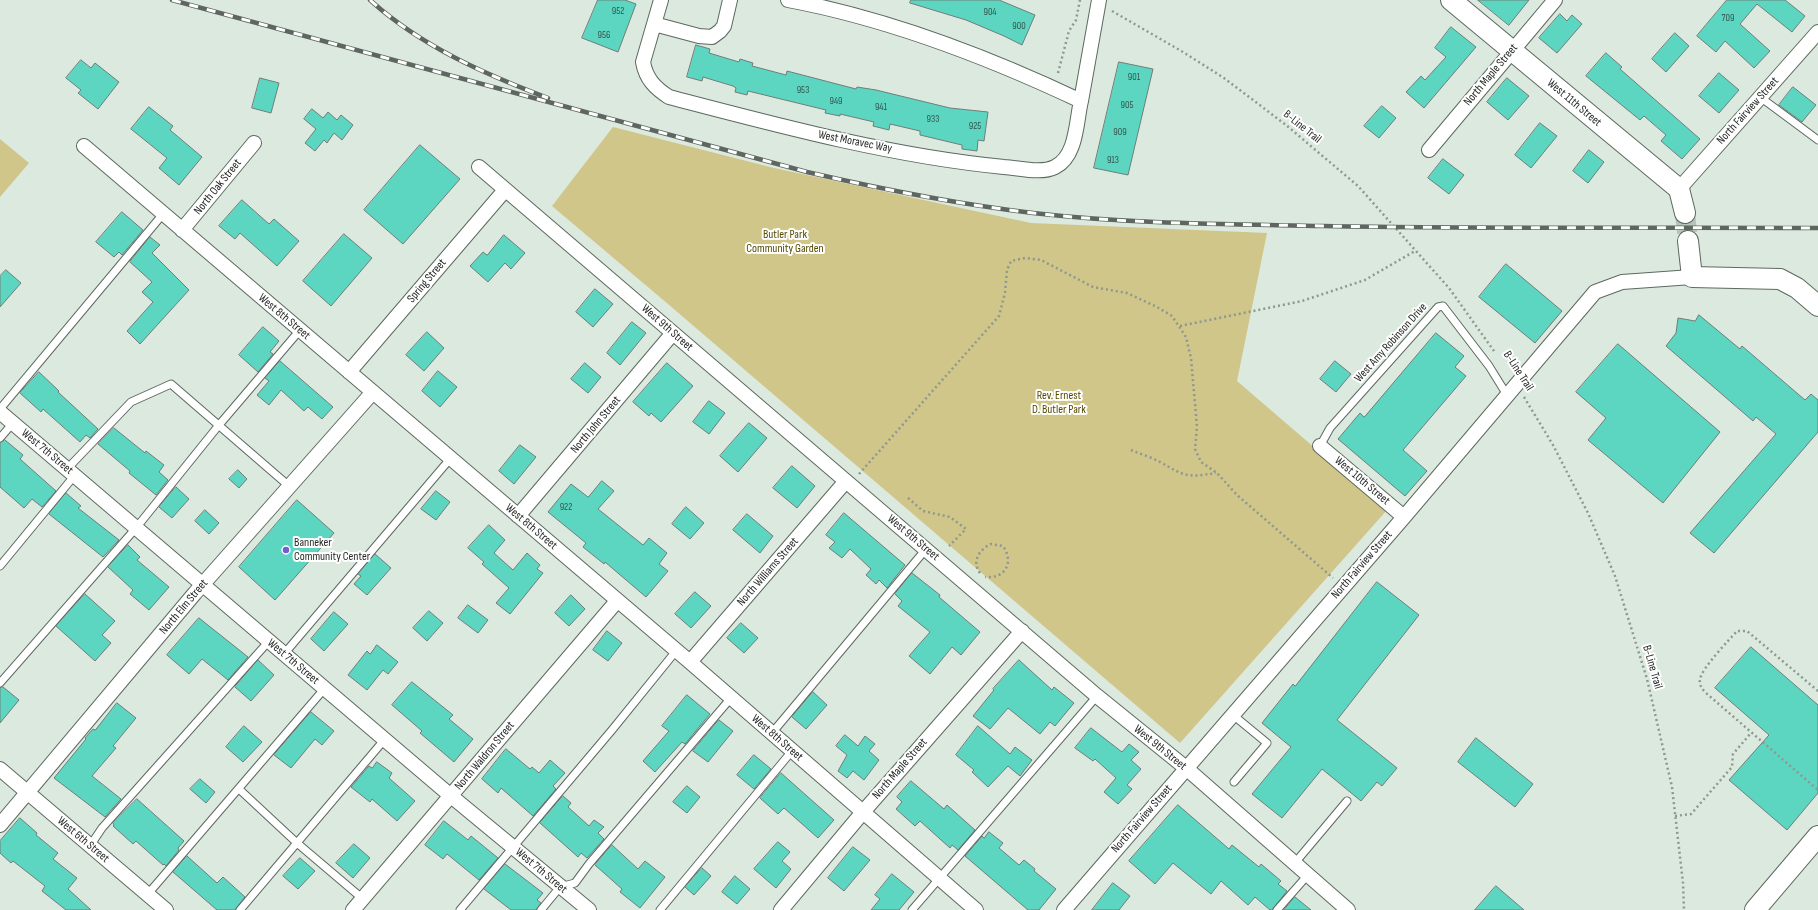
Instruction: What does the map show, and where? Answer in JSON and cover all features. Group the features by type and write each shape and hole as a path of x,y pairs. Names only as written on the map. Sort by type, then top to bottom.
{"street":[{"name":"West Moravec Way","path":"662,0 643,62 645,72 658,90 669,97 836,140 976,164 1042,170 1055,167 1071,151 1099,2"},
{"path":"654,24 698,36 712,37 724,26 730,0"},
{"path":"788,0 856,16 918,34 1017,71 1081,101"},
{"name":"West 11th Street","path":"1451,0 1679,189"},
{"name":"North Maple Street","path":"1429,150 1555,0"},
{"name":"North Fairview Street","path":"1679,189 1818,32"},
{"name":"North Oak Street","path":"182,230 254,143"},
{"name":"West 8th Street","path":"84,146 690,662 976,910"},
{"name":"West 9th Street","path":"479,167 1097,696 1186,768 1307,876 1348,910"},
{"path":"1679,189 1685,213"},
{"name":"Spring Street","path":"349,372 505,190"},
{"path":"1688,241 1692,277 1780,280 1789,283 1818,306"},
{"name":"North Fairview Street","path":"1064,910 1404,517 1595,292 1622,282 1692,277"},
{"name":"North John Street","path":"518,516 673,333"},
{"name":"North Elm Street","path":"0,825 203,584 373,392"},
{"name":"West 7th Street","path":"0,410 284,654 588,910"},
{"name":"West 10th Street","path":"1320,446 1404,517"},
{"name":"North Williams Street","path":"690,662 846,481"},
{"name":"North Waldron Street","path":"353,910 617,601"},
{"name":"North Maple Street","path":"781,910 863,812 1022,631"},
{"name":"West 6th Street","path":"0,770 166,910"},
{"path":"1755,910 1818,836"}],"lane":[{"path":"1760,98 1818,140"},
{"path":"0,410 163,214"},
{"name":"West Amy Robinson Drive","path":"1320,446 1330,428 1438,307 1443,306 1448,312 1488,366 1507,395"},
{"path":"0,683 136,528 219,425 300,330"},
{"path":"0,566 71,472 131,402 171,384 289,486"},
{"path":"0,438 13,422"},
{"path":"284,654 450,459"},
{"path":"772,733 926,549"},
{"path":"90,846 102,828 269,641"},
{"path":"460,910 612,730 676,651"},
{"path":"147,895 325,688"},
{"path":"912,910 1097,696"},
{"path":"541,910 560,887 576,883 589,864 731,698"},
{"path":"1233,714 1267,744 1234,782"},
{"path":"240,910 385,739"},
{"path":"660,910 792,751"},
{"path":"239,789 297,843 363,899"},
{"path":"1294,864 1347,801"},
{"path":"1277,910 1307,876"}],"path":[{"path":"1059,68 1069,32 1076,20 1080,0"},
{"name":"B-Line Trail","path":"1099,2 1224,78 1286,125 1358,186 1449,288 1496,354"},
{"path":"1180,326 1302,301 1365,280 1415,251"},
{"path":"846,481 862,471 999,316 1004,293 1006,270 1011,261 1025,258 1041,260 1093,287 1127,293 1172,316 1186,337 1198,427 1195,449 1202,462 1344,586"},
{"name":"B-Line Trail","path":"1516,384 1553,445 1588,512 1615,576 1647,679 1672,788 1684,910"},
{"path":"1130,450 1160,462 1179,474 1187,476 1216,473"},
{"path":"908,498 923,511 950,517 966,529 949,546"},
{"path":"980,573 976,565 976,559 980,552 991,544 1003,546 1008,560 1004,570 996,577 985,577"},
{"path":"1818,691 1747,631 1737,631 1702,672 1699,680 1701,687 1706,693 1818,790"},
{"path":"1675,816 1691,814 1732,767 1733,754 1751,733"}],"green space":[{"name":"Rev. Ernest D. Butler Park","path":"613,127 774,168 1031,223 1267,233 1237,381 1387,510 1180,743 552,206"},
{"path":"0,139 29,163 0,197"}],"building":[{"path":"598,0 625,0 636,4 618,52 582,38"},
{"path":"911,0 999,0 1035,15 1022,45 966,20 910,3"},
{"path":"1478,0 1529,0 1509,25"},
{"path":"1727,0 1785,0 1805,16 1792,32 1757,4 1740,24 1770,51 1754,68 1725,41 1716,52 1697,36"},
{"path":"1560,14 1567,21 1572,15 1582,24 1557,53 1539,38"},
{"path":"1451,27 1476,47 1424,108 1406,92 1421,76 1425,80 1446,57 1435,48"},
{"path":"1675,33 1689,46 1666,72 1652,59"},
{"path":"696,45 710,49 709,53 739,62 740,59 753,63 752,66 786,75 787,71 856,89 857,87 876,90 950,108 988,112 984,141 978,140 977,151 962,149 962,145 920,135 920,131 890,124 889,130 873,126 874,122 840,114 840,116 825,113 826,110 748,91 747,95 735,92 736,88 733,86 703,77 702,81 687,77"},
{"path":"1606,53 1622,67 1620,69 1700,139 1682,159 1661,141 1666,135 1644,116 1640,120 1586,76"},
{"path":"81,60 91,68 95,63 119,82 98,109 78,93 81,90 66,78"},
{"path":"1119,62 1153,69 1128,175 1094,168"},
{"path":"1719,73 1739,90 1719,113 1699,96"},
{"path":"260,78 279,83 271,113 252,108"},
{"path":"1507,78 1529,96 1508,120 1487,102"},
{"path":"1793,87 1816,105 1802,122 1779,105"},
{"path":"1382,106 1396,118 1379,138 1364,126"},
{"path":"149,107 173,126 170,130 202,157 179,185 159,168 167,158 131,129"},
{"path":"312,109 323,118 328,112 337,120 341,115 353,125 342,140 334,133 327,143 324,140 315,151 305,143 316,129 304,119"},
{"path":"1540,123 1557,136 1531,168 1515,155"},
{"path":"420,145 460,179 403,244 364,210"},
{"path":"1589,150 1604,162 1588,183 1573,171"},
{"path":"1443,159 1464,175 1449,194 1428,178"},
{"path":"242,200 269,224 274,219 299,241 277,266 240,233 235,239 219,226"},
{"path":"122,212 143,230 122,255 119,252 114,257 96,242"},
{"path":"344,234 372,258 331,306 303,281"},
{"path":"504,235 525,253 511,269 505,263 488,282 470,266 483,252 487,255"},
{"path":"150,237 160,245 152,253 189,290 140,344 127,331 153,302 142,292 152,282 130,262"},
{"path":"1506,264 1562,311 1535,343 1479,297"},
{"path":"6,270 21,283 0,307 0,276"},
{"path":"595,289 613,304 593,327 576,312"},
{"path":"1699,315 1740,349 1742,346 1805,400 1811,394 1818,400 1818,432 1714,553 1690,533 1776,434 1756,417 1753,421 1666,346 1676,333 1678,318 1695,321"},
{"path":"632,322 646,333 620,365 607,353"},
{"path":"263,327 279,341 270,352 273,354 258,372 239,355"},
{"path":"427,332 444,348 424,371 406,355"},
{"path":"1436,333 1464,356 1455,367 1466,376 1403,450 1427,471 1405,496 1338,439 1360,413 1364,417"},
{"path":"1618,344 1720,432 1663,503 1588,440 1606,418 1576,392"},
{"path":"280,361 333,407 322,419 308,407 304,411 281,390 269,405 257,395 269,381 265,378"},
{"path":"1335,361 1351,374 1336,392 1320,379"},
{"path":"585,363 601,377 588,393 571,379"},
{"path":"667,363 693,386 661,422 651,413 649,416 633,402"},
{"path":"438,371 457,387 440,407 422,391"},
{"path":"39,372 98,429 90,438 86,435 80,442 43,409 41,412 20,393"},
{"path":"709,401 725,413 709,434 693,422"},
{"path":"749,423 767,438 738,472 720,456"},
{"path":"114,428 145,453 146,451 164,465 159,472 168,480 156,495 129,473 130,471 98,444"},
{"path":"5,440 23,455 20,459 56,491 42,507 32,499 24,508 0,487 0,443"},
{"path":"520,445 536,457 514,484 499,471"},
{"path":"792,466 815,486 797,508 773,488"},
{"path":"238,470 247,479 239,488 229,479"},
{"path":"602,481 614,491 598,509 643,545 649,538 667,553 659,564 668,571 646,597 605,562 604,564 583,547 586,543 548,512 571,484 588,497"},
{"path":"176,487 189,499 172,518 159,507"},
{"path":"436,491 450,502 436,520 421,509"},
{"path":"66,493 81,506 78,508 119,540 103,557 49,514"},
{"name":"Banneker Community Center","path":"297,500 334,533 275,600 239,567"},
{"path":"686,507 704,523 690,539 672,524"},
{"path":"205,510 219,523 209,534 195,521"},
{"path":"844,513 905,565 887,588 879,580 876,584 866,575 871,569 850,549 842,558 829,548 835,542 826,535"},
{"path":"747,514 773,536 760,553 733,530"},
{"path":"489,525 505,540 494,553 513,570 527,553 540,565 537,569 543,573 510,614 496,603 509,588 482,564 484,562 468,548"},
{"path":"128,545 140,557 137,560 169,587 149,610 130,594 133,590 108,567"},
{"path":"375,554 391,568 367,595 354,584 361,576 358,574"},
{"path":"912,573 940,595 939,597 980,632 961,655 952,647 930,674 909,656 930,632 898,606 902,601 895,594"},
{"path":"1377,582 1419,615 1337,720 1397,768 1382,786 1377,782 1361,801 1322,769 1282,818 1252,794 1291,747 1262,723 1293,684 1295,686"},
{"path":"695,592 711,606 691,628 675,614"},
{"path":"85,594 115,621 102,635 111,643 95,661 56,626"},
{"path":"571,595 585,609 569,626 555,613"},
{"path":"468,605 488,620 478,633 458,618"},
{"path":"429,611 443,623 427,641 413,628"},
{"path":"334,612 348,624 324,651 311,639"},
{"path":"199,618 248,657 228,680 202,659 189,674 167,655"},
{"path":"741,623 758,638 744,653 727,638"},
{"path":"607,631 622,643 608,661 593,650"},
{"path":"377,645 398,662 388,674 383,670 367,690 348,675 367,651 370,654"},
{"path":"1751,647 1818,705 1818,793 1787,830 1729,780 1769,735 1715,688"},
{"path":"258,660 274,675 251,701 235,687"},
{"path":"1019,660 1052,690 1054,687 1074,703 1055,726 1050,722 1040,734 1008,708 990,729 973,716 994,690 993,689"},
{"path":"412,682 453,715 449,719 473,739 454,762 420,733 422,731 392,705"},
{"path":"3,687 19,700 0,723 0,688"},
{"path":"813,692 827,705 806,729 792,717"},
{"path":"687,695 710,714 685,744 682,742 655,772 643,761 669,731 662,726"},
{"path":"117,703 136,718 113,746 116,748 92,776 121,799 105,817 54,778 86,739 85,738 93,729 95,730"},
{"path":"311,712 334,731 322,745 315,739 291,768 274,755"},
{"path":"719,720 733,731 708,762 693,751"},
{"path":"244,726 262,742 243,762 226,747"},
{"path":"978,726 1010,754 1015,747 1032,760 1020,776 1008,766 988,787 972,772 974,770 956,755"},
{"path":"1091,728 1122,752 1129,744 1139,752 1131,760 1141,769 1127,785 1132,789 1118,804 1104,792 1116,778 1095,759 1093,761 1075,748"},
{"path":"845,735 858,746 865,736 875,744 869,751 879,760 864,780 853,771 847,778 838,771 847,755 836,746"},
{"path":"1476,738 1533,784 1515,807 1458,762"},
{"path":"506,749 530,769 532,767 539,773 550,760 565,773 553,786 556,789 533,816 501,788 498,793 482,779"},
{"path":"754,755 771,769 754,789 737,775"},
{"path":"377,762 392,773 389,778 415,801 397,821 372,799 370,802 351,787 369,766 372,768"},
{"path":"781,773 834,820 818,838 784,808 778,814 760,798"},
{"path":"200,779 215,792 206,803 190,789"},
{"path":"911,781 944,809 947,805 975,830 958,850 952,845 950,848 920,821 915,826 896,809 902,802 897,797"},
{"path":"687,786 700,797 687,813 673,802"},
{"path":"563,796 571,803 568,807 589,826 594,820 604,827 598,833 604,839 587,858 581,853 578,857 540,823"},
{"path":"137,799 184,841 178,848 179,850 166,866 136,841 133,844 113,826 113,823"},
{"path":"1178,805 1229,849 1232,845 1259,867 1261,864 1281,881 1278,884 1287,891 1272,910 1270,910 1255,897 1248,905 1221,881 1211,894 1173,863 1155,884 1129,861"},
{"path":"20,818 37,833 36,835 58,853 53,859 77,878 68,889 91,910 66,910 42,891 45,886 13,861 11,863 0,853 0,841"},
{"path":"444,821 468,840 471,836 498,858 479,880 447,854 443,859 425,845"},
{"path":"989,832 1003,843 999,848 1019,865 1024,860 1035,869 1034,871 1056,889 1039,910 1028,910 965,856 982,836 984,838"},
{"path":"778,842 790,852 782,861 791,869 776,888 754,869"},
{"path":"354,844 370,858 353,878 336,863"},
{"path":"612,845 638,869 645,861 665,877 640,908 620,892 622,889 595,865"},
{"path":"853,847 870,860 844,891 828,878"},
{"path":"187,856 217,883 223,877 245,897 235,910 217,910 173,872"},
{"path":"300,858 315,871 298,889 283,876"},
{"path":"505,864 543,893 537,900 541,903 536,910 511,910 484,889"},
{"path":"702,868 711,876 694,895 685,887"},
{"path":"892,874 914,892 899,910 871,910 880,899 875,895"},
{"path":"735,876 750,889 737,904 722,892"},
{"path":"1113,883 1130,896 1119,910 1092,910"},
{"path":"1496,886 1524,910 1475,910"},
{"path":"1295,897 1311,910 1284,910"}],"tunnel":[{"path":"1685,213 1688,241"}],"railway":[{"path":"172,0 807,172 919,196 1004,209 1069,217 1214,224 1447,227 1818,228"},
{"path":"370,0 410,31 432,45 477,69 548,98"}],"place":[{"name":"Banneker Community Center","path":"286,550"}],"park label":[{"name":"Butler Park Community Garden","path":"785,242"}]}
